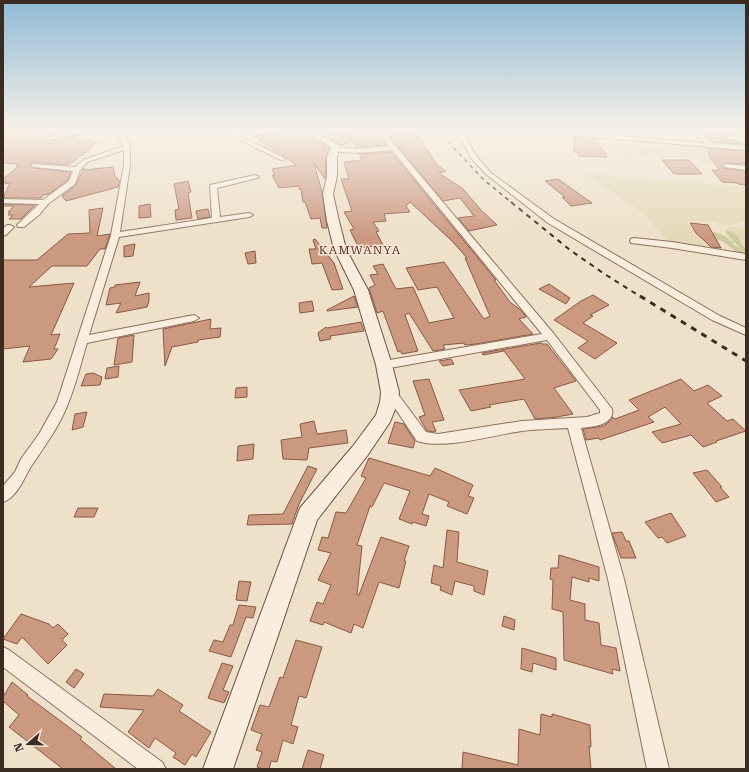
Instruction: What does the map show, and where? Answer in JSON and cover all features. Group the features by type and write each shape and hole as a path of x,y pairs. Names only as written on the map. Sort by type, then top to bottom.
{"main road":[{"path":"218,769 308,515 360,452 384,417 389,402 390,392 384,366 361,290 340,249 333,221 328,194 332,176 332,166"}],"street":[{"path":"45,166 77,169"},
{"path":"22,225 36,214 45,202 72,182 77,169 81,166"},
{"path":"3,496 20,476 26,463 44,438 63,402 115,235 127,166"},
{"path":"390,392 422,437 428,439 438,439 522,426 582,423 602,419 607,415 606,409 550,336 409,166"},
{"path":"482,166 489,174 551,221 716,318 746,332"},
{"path":"726,166 746,168"},
{"path":"208,178 212,188 216,220"},
{"path":"212,188 216,185 255,178"},
{"path":"3,201 45,202"},
{"path":"115,235 249,215"},
{"path":"3,232 10,227"},
{"path":"634,241 680,246 746,257"},
{"path":"82,340 194,318"},
{"path":"384,366 550,336"},
{"path":"574,423 578,448 616,579 658,769"},
{"path":"3,481 20,476"},
{"path":"3,656 155,769"}],"shaded area":[{"path":"585,174 746,187 746,221 728,226 714,222 686,221 709,249 669,243 645,214"},
{"path":"728,227 746,228 746,246 739,240 739,236 732,234 733,232 728,230"}],"green space":[{"path":"728,230 738,236 745,248 746,253 738,252 724,243 725,242 715,239 710,232 719,233 728,238 730,241 734,242 733,245 740,248 725,232"}],"building":[{"path":"19,166 30,166 34,168 71,172 68,180 49,194 43,195 41,198 3,198 10,183 5,184 6,182 3,182 3,179"},
{"path":"291,166 315,166 322,192 327,228 322,228 320,218 311,219 305,202 303,202 301,189 299,189 299,186 279,188 272,175 275,175 272,169"},
{"path":"316,166 326,166 325,179"},
{"path":"345,166 403,166 496,280 494,280 510,302 523,312 526,317 519,319 533,334 476,344 465,345 464,343 443,345 445,349 433,351 409,313 405,315 418,351 402,354 400,351 398,352 383,311 377,313 369,288 375,285 370,275 378,274 373,266 383,264 396,289 413,287 429,323 454,318 437,287 418,290 406,268 444,262 484,319 490,316 465,258 467,258 453,242 410,202 406,206 410,212 384,214 386,221 373,222 379,231 376,232 383,245 359,248 350,230 354,229 344,212 352,211 341,179 349,179"},
{"path":"414,166 438,166 446,171 439,173 463,189 481,210 497,225 469,231 458,218 474,216 460,198 443,201"},
{"path":"667,166 695,166 702,174 674,174"},
{"path":"717,166 746,171 746,185 722,182 712,170 720,170"},
{"path":"113,167 115,176 120,181 118,187 66,201 62,196 76,185 84,168 84,170"},
{"path":"558,179 592,203 571,206 562,197 565,197 545,181"},
{"path":"188,181 191,192 188,193 192,218 176,220 175,210 179,209 174,184"},
{"path":"3,204 35,205 21,219 9,219 13,215 8,215 10,212 8,212 14,206 3,206"},
{"path":"150,204 151,217 139,218 139,206"},
{"path":"103,208 97,236 110,234 105,249 100,249 87,266 52,266 29,287 74,283 51,335 60,334 54,349 58,349 51,359 23,362 30,346 3,349 3,260 37,260 68,234 90,233 89,210"},
{"path":"208,209 210,217 198,219 196,211"},
{"path":"690,223 708,225 721,248 711,247 696,233"},
{"path":"315,239 334,263 343,289 332,290 322,263 312,264 309,249 316,249 313,240"},
{"path":"135,244 133,256 124,257 124,246"},
{"path":"255,251 256,263 248,264 245,253"},
{"path":"140,282 135,296 149,293 147,307 116,313 121,303 106,305 110,288 115,287 115,285"},
{"path":"549,284 570,298 566,304 539,289"},
{"path":"593,295 609,305 590,315 593,316 583,323 617,343 595,359 578,348 588,341 554,320 581,301"},
{"path":"354,296 358,307 327,311 327,310"},
{"path":"312,301 314,311 300,313 299,303"},
{"path":"211,319 210,329 221,328 220,337 198,340 198,342 172,347 165,366 163,329"},
{"path":"361,322 364,331 330,336 331,339 320,341 318,333 326,327"},
{"path":"134,335 132,362 114,365 118,338"},
{"path":"541,343 547,344 576,381 554,388 573,414 535,419 524,399 489,405 491,407 471,411 459,390 525,379 504,351 483,355 482,353"},
{"path":"451,359 454,364 443,366 439,361"},
{"path":"119,366 118,377 105,379 107,368"},
{"path":"93,373 102,377 100,385 81,386 86,374"},
{"path":"429,379 444,420 432,422 436,431 434,432 427,431 419,417 425,415 413,381"},
{"path":"681,379 694,391 708,385 722,396 707,403 727,421 733,419 746,431 703,447 691,435 662,443 652,432 681,424 665,407 648,417 654,422 600,440 599,438 586,440 583,429 603,426 608,423 612,417 615,419 639,410 629,400"},
{"path":"247,387 247,397 235,398 236,388"},
{"path":"87,412 83,427 72,430 75,414"},
{"path":"314,421 317,434 346,430 348,443 309,448 307,460 283,459 281,440 302,437 300,424"},
{"path":"395,422 404,424 415,441 413,448 388,443"},
{"path":"254,444 253,459 237,461 238,446"},
{"path":"369,458 430,476 435,468 473,485 468,496 474,498 467,514 447,506 449,502 429,494 422,514 429,516 426,526 413,522 412,524 399,519 410,491 384,483 372,507 370,506 357,545 362,546 357,595 359,595 381,537 409,546 404,561 406,561 399,588 379,582 363,628 354,624 351,633 324,622 323,625 310,621 317,602 323,604 331,585 318,580 331,553 318,550 322,537 328,538 336,512 346,513 366,478 361,476"},
{"path":"308,466 317,469 299,504 292,524 247,525 249,515 283,514"},
{"path":"707,470 729,497 716,502 693,473"},
{"path":"78,508 98,508 94,517 74,517"},
{"path":"671,513 686,536 667,543 662,537 658,538 645,522"},
{"path":"447,530 459,532 457,562 488,571 484,595 474,591 474,586 455,581 452,595 440,590 441,586 431,583 434,565 443,568"},
{"path":"622,532 626,541 629,541 636,558 621,558 612,533"},
{"path":"559,555 599,567 599,581 589,578 589,582 572,577 570,600 585,604 585,620 599,623 601,645 616,648 620,671 612,669 613,674 564,660 563,612 552,609 553,580 550,579 551,568 558,568"},
{"path":"239,581 251,582 247,601 236,600"},
{"path":"239,605 256,607 253,618 246,617 231,657 209,651 214,640 223,642 230,625 233,625"},
{"path":"21,614 49,624 53,628 58,624 68,634 62,640 67,645 48,664 22,637 17,644 3,639"},
{"path":"504,616 515,620 514,630 502,626"},
{"path":"296,640 322,647 306,698 299,696 291,725 298,727 293,744 283,740 277,762 271,761 269,769 263,769 257,767 262,752 256,750 262,734 251,730 260,705 269,707 280,677 283,678"},
{"path":"522,648 556,658 556,670 533,663 532,672 521,669"},
{"path":"222,663 233,666 223,690 229,692 224,703 208,698"},
{"path":"76,669 84,674 74,688 66,682"},
{"path":"12,682 28,695 27,696 82,737 80,739 116,769 63,769 9,727 19,715 3,701 3,697"},
{"path":"158,689 183,705 179,711 211,732 196,757 192,754 185,765 173,757 176,753 155,738 149,748 128,732 144,710 100,707 104,694 153,696"},
{"path":"541,714 552,717 552,714 590,725 591,747 589,746 591,769 462,769 463,752 518,765 519,729 540,735"},
{"path":"308,750 324,755 320,769 302,769"}],"railway":[{"path":"471,166 483,179 512,203"},
{"path":"511,202 570,250 641,297"},
{"path":"640,296 746,361"}],"district":[{"name":"KAMWANYA","path":"360,250"}]}
